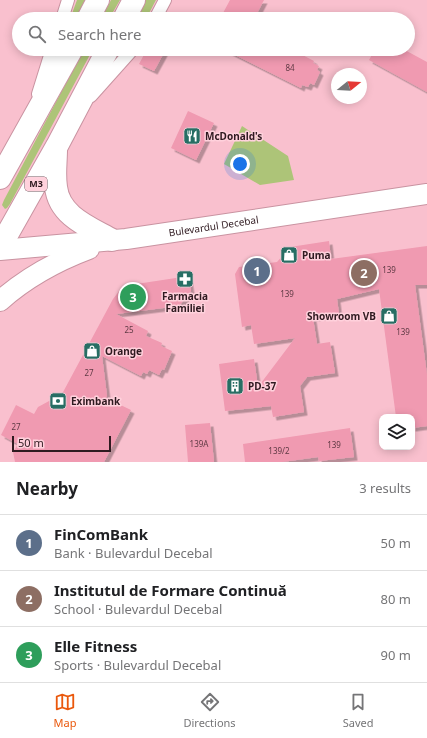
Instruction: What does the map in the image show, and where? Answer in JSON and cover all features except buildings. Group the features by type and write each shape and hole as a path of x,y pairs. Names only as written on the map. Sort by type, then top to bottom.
{"highway":[{"path":"92,12 98,0"},
{"path":"128,12 134,0"},
{"path":"0,178 68,56"},
{"name":"M3","path":"0,249 104,56"},
{"path":"57,146 55,175 56,188 58,198 63,207 77,220 112,240"}],"main road":[{"name":"Bulevardul Decebal","path":"0,249 112,240 427,194"},
{"path":"0,301 14,288 44,269 68,257 112,240"}],"street":[{"path":"64,12 68,0"},
{"path":"159,12 165,0"},
{"path":"28,127 50,56"},
{"path":"71,120 127,56"}],"green space":[{"path":"77,0 87,0 81,12 73,12"},
{"path":"111,0 120,0 113,12 105,12"},
{"path":"144,0 156,0 150,12 137,12"},
{"path":"80,56 89,56 10,204 5,209 2,205"},
{"path":"242,126 288,156 294,180 260,185 224,164"}],"place":[{"name":"McDonald's","path":"192,136"},
{"name":"Puma","path":"289,255"},
{"name":"FinComBank","path":"257,271"},
{"name":"Institutul de Formare Continuă","path":"364,273"},
{"name":"Farmacia Familiei","path":"185,279"},
{"name":"Elle Fitness","path":"133,297"},
{"name":"Showroom VB","path":"389,316"},
{"name":"Orange","path":"92,351"},
{"name":"PD-37","path":"235,386"},
{"name":"Eximbank","path":"58,401"}]}
